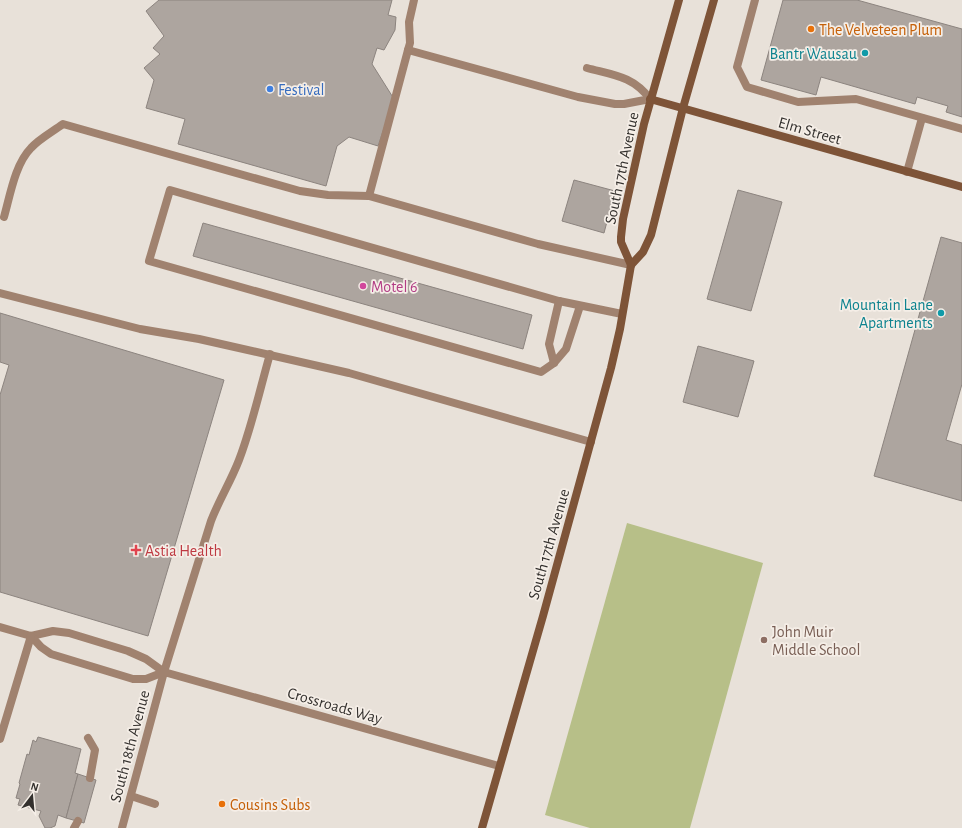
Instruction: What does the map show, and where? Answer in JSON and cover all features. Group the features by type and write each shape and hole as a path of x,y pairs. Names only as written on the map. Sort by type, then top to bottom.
{"main road":[{"name":"South 17th Avenue","path":"482,828 543,616 611,368 631,265 623,247 621,230 650,99 679,0"},
{"path":"631,265 643,252 649,241 683,108 714,0"},
{"name":"Elm Street","path":"650,99 962,187"}],"street":[{"path":"369,196 410,43 409,22 414,0"},
{"path":"755,0 737,67 747,88 798,102 856,99 962,129"},
{"path":"408,50 578,97 619,104 650,99 645,92 628,79 586,68"},
{"path":"907,172 922,118"},
{"path":"4,217 22,160 31,148 63,124 300,191 328,195 369,196 538,244 631,265"},
{"path":"580,306 566,349 554,363 541,372 149,262 170,190 560,301 622,314"},
{"path":"0,293 140,330 199,339 349,373 591,442"},
{"path":"554,363 549,344 560,301"},
{"name":"South 18th Avenue","path":"122,828 164,672 206,534 219,500 234,472 242,452 270,354"},
{"path":"0,627 31,636 53,631 69,633 128,651 146,659 164,672"},
{"path":"31,636 41,647 51,654 133,679 146,679 164,672"},
{"path":"0,739 31,636"},
{"name":"Crossroads Way","path":"164,672 499,766"},
{"path":"88,738 95,750 90,778"},
{"path":"131,796 155,804"}],"green space":[{"path":"627,523 763,563 690,828 590,828 545,815"}],"building":[{"name":"Festival","path":"159,0 392,0 388,15 396,17 395,30 384,50 377,48 372,64 394,99 378,146 349,137 337,146 326,186 178,144 185,119 146,108 154,80 144,68 160,54 153,48 164,36 146,11"},
{"name":"Bantr Wausau","path":"783,0 857,0 962,29 962,117 946,112 948,106 917,97 915,104 821,77 816,95 761,80"},
{"path":"574,180 615,191 604,233 562,221"},
{"path":"738,190 782,202 751,311 707,299"},
{"name":"Motel 6","path":"203,223 532,315 523,349 193,256"},
{"name":"Mountain Lane Apartments","path":"941,237 962,243 962,384 946,440 962,445 962,501 874,476"},
{"path":"0,313 224,380 148,636 0,592 0,395 9,365 0,362"},
{"path":"698,346 754,361 738,417 683,402"},
{"path":"38,737 81,749 75,773 78,774 66,818 58,815 55,826 50,828 45,828 39,816 41,811 18,805 20,799 16,798 27,754 29,755 33,740 36,742"},
{"path":"78,774 96,780 84,823 66,818"}],"place":[{"name":"The Velveteen Plum","path":"811,29"},
{"name":"Bantr Wausau","path":"865,53"},
{"name":"Festival","path":"270,89"},
{"name":"Motel 6","path":"363,286"},
{"name":"Mountain Lane Apartments","path":"941,313"},
{"name":"Astia Health","path":"136,550"},
{"name":"John Muir Middle School","path":"764,640"},
{"name":"Cousins Subs","path":"222,804"}]}
